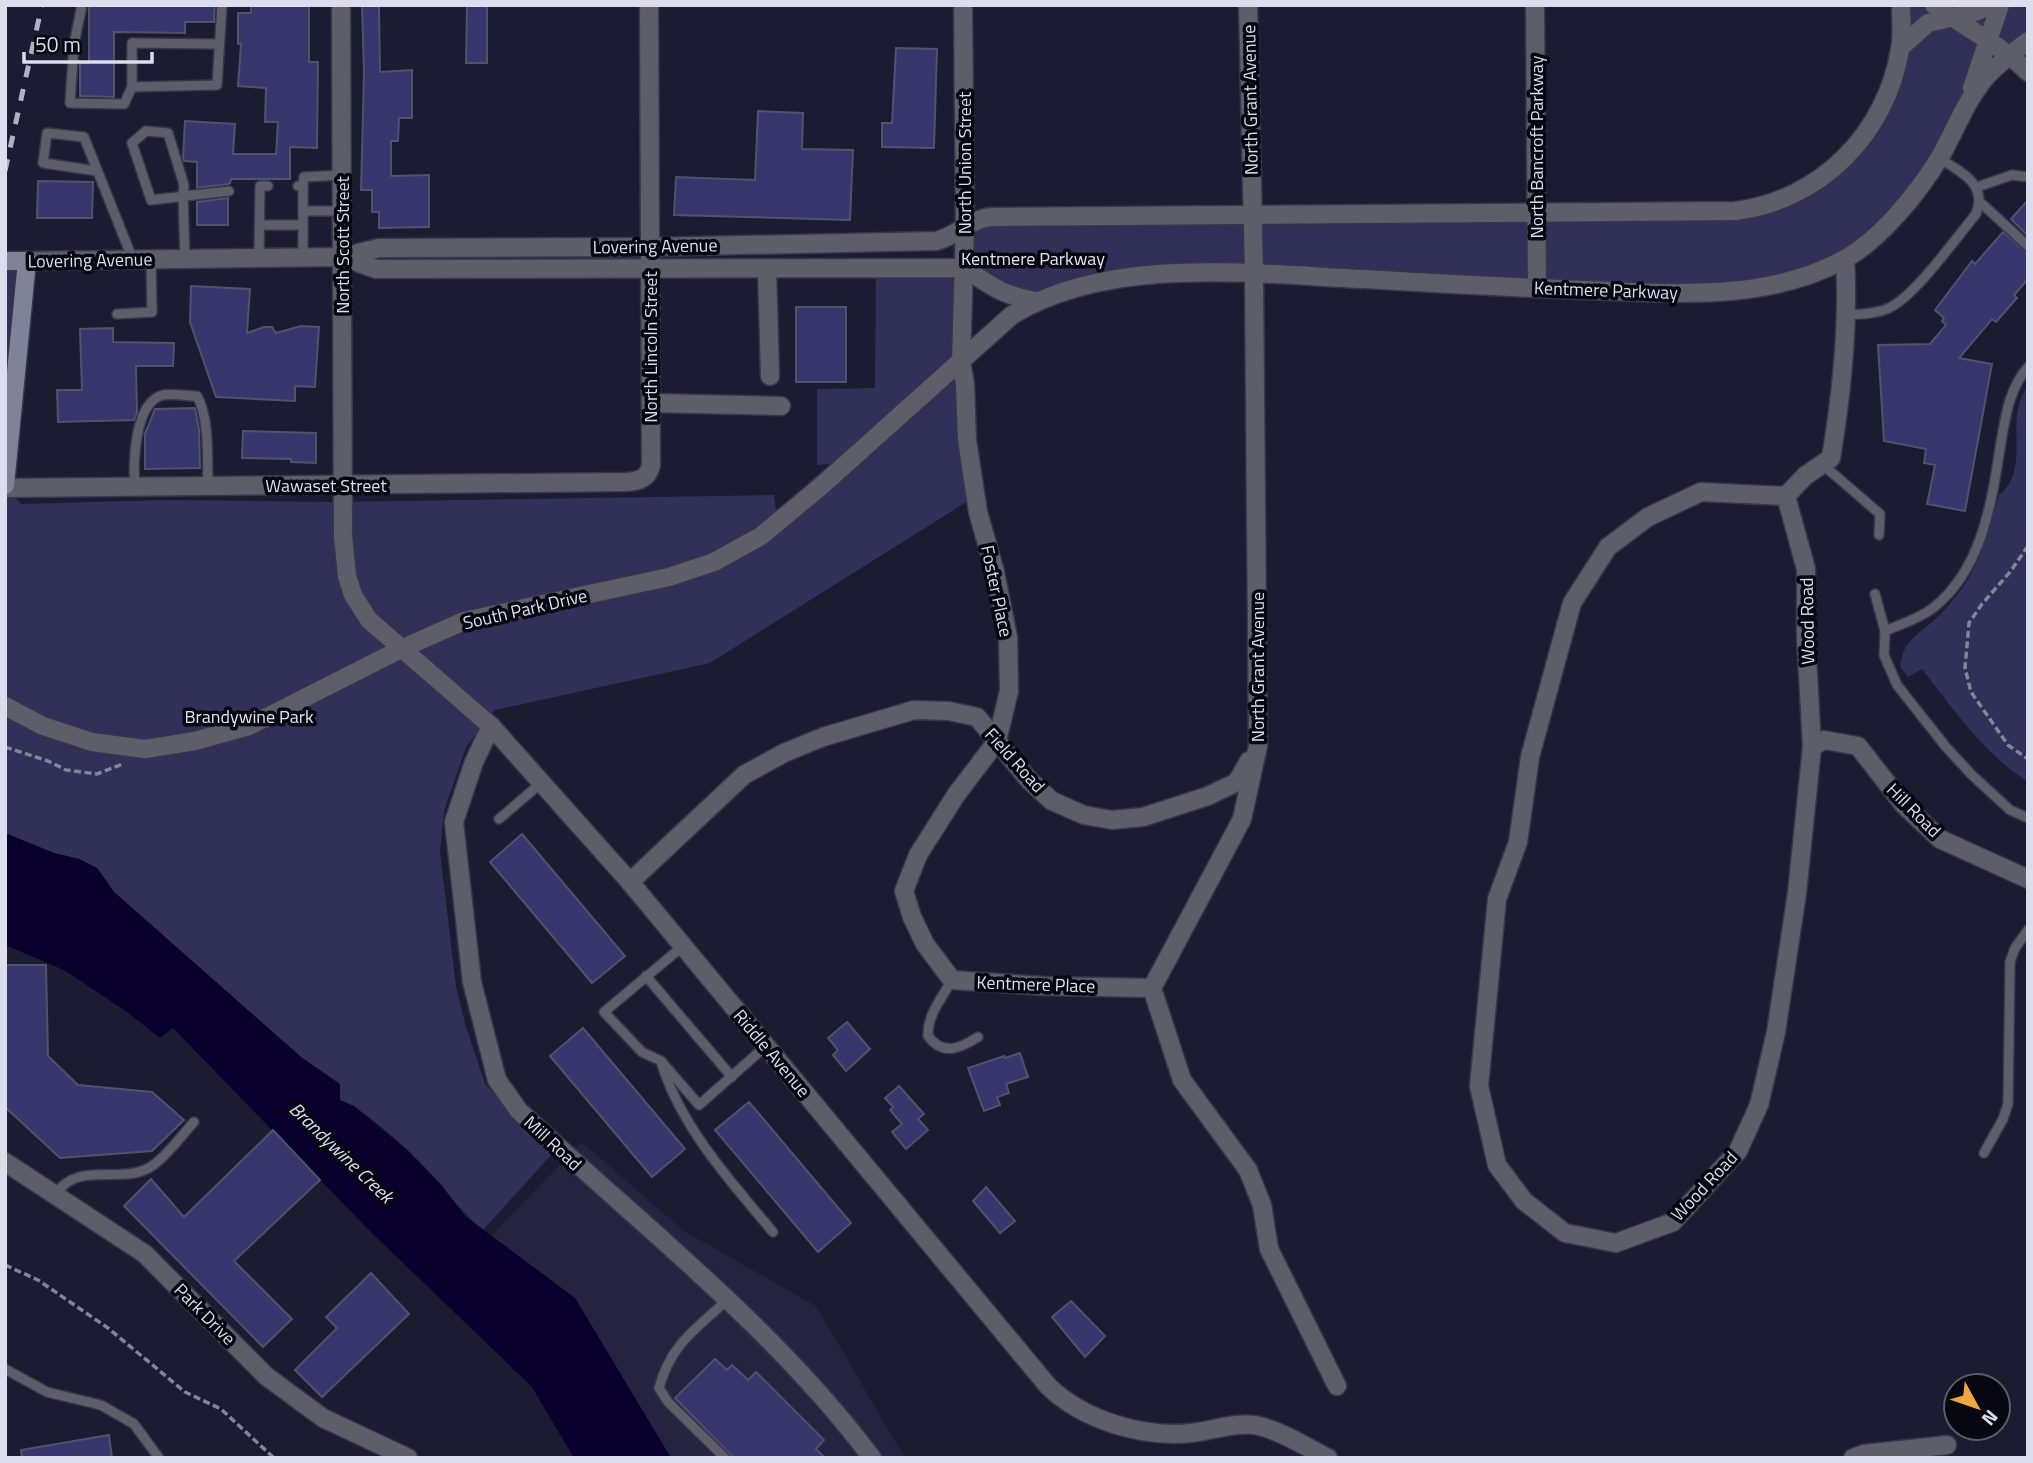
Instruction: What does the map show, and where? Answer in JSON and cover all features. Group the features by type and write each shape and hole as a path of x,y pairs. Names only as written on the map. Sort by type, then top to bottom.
{"street":[{"name":"North Scott Street","path":"341,5 344,485"},
{"name":"North Lincoln Street","path":"645,477 651,465 649,5"},
{"name":"North Union Street","path":"961,362 965,227 963,5"},
{"name":"North Grant Avenue","path":"1152,988 1242,819 1258,746 1254,274 1248,5"},
{"name":"North Bancroft Parkway","path":"1535,5 1536,288"},
{"path":"965,227 984,217 1756,209 1801,191 1840,164 1878,113 1887,94 1901,47 1901,5"},
{"path":"1934,5 2011,55 2028,72"},
{"path":"1901,47 1928,23 1975,12 1991,5"},
{"path":"1966,106 2000,5"},
{"name":"Kentmere Parkway","path":"961,362 999,326 1035,301 1085,286 1122,279 1183,273 1254,274 1674,293 1756,289 1808,276 1845,259 1871,239 1903,208 1939,158 1966,106 1985,78 2028,41"},
{"name":"Lovering Avenue","path":"5,261 342,257 379,248 650,247 936,241 954,235 965,227"},
{"name":"Lovering Avenue","path":"342,257 376,269 964,268"},
{"path":"1786,496 1805,476 1831,458 1842,394 1847,293 1845,259"},
{"path":"5,487 27,261"},
{"path":"964,268 1001,292 1035,301"},
{"path":"767,270 770,376"},
{"name":"South Park Drive","path":"5,706 43,726 92,742 145,749 195,741 249,726 401,649 464,621 669,577 724,557 761,536 961,362"},
{"name":"Foster Place","path":"912,917 904,891 918,855 956,795 997,741 1009,691 1008,638 995,572 978,512 967,440 965,384 961,362"},
{"path":"651,403 781,406"},
{"name":"Wawaset Street","path":"5,487 626,482 640,481 645,477"},
{"name":"Riddle Avenue","path":"344,485 344,555 354,595 369,620 491,726 630,882 1039,1376 1061,1399 1086,1413 1126,1427 1161,1434 1254,1425 1328,1458"},
{"name":"Wood Road","path":"1701,492 1786,496 1806,569 1806,638 1812,747 1797,893 1776,1032 1759,1105 1738,1151 1673,1222 1616,1243 1564,1233 1524,1201 1497,1165 1479,1086 1497,899 1518,842 1530,757 1572,603 1608,547 1648,517 1701,492"},
{"name":"Field Road","path":"630,882 744,775 784,752 822,737 914,710 949,711 977,717 1029,780 1052,801 1084,815 1112,820 1143,817 1208,796 1237,782 1258,746"},
{"name":"Mill Road","path":"491,726 474,762 454,822 472,982 497,1080 519,1111 754,1324 842,1417 872,1458"},
{"name":"Hill Road","path":"1812,747 1824,740 1858,747 1904,805 1940,839 2028,878"},
{"name":"Kentmere Place","path":"912,917 925,944 952,981 1152,988"},
{"path":"1152,988 1182,1080 1248,1170 1262,1205 1269,1249 1337,1386"},
{"name":"Park Drive","path":"5,1162 145,1254 266,1376 323,1418 408,1458"},
{"path":"1853,1458 1864,1454 1947,1445"}],"lane":[{"path":"82,5 74,44 70,103 124,104 132,87 132,43 218,44"},
{"path":"132,87 217,85 222,5"},
{"path":"184,259 183,195 184,185 168,133 146,131 132,143 151,200 183,195 229,191"},
{"path":"97,171 43,163 47,133 84,137 97,171 142,260 152,312 117,314"},
{"path":"1939,158 1961,172 1977,187 1981,203 2028,246"},
{"path":"303,257 300,186 304,177 342,175"},
{"path":"1977,187 2012,175 2028,177"},
{"path":"259,258 264,203 260,186 268,186"},
{"path":"1846,316 1890,308 1908,295 1976,214 1981,203"},
{"path":"301,205 342,211"},
{"path":"260,225 303,225"},
{"path":"1885,631 1934,608 1963,574 1986,523 2008,402 2028,367"},
{"path":"135,487 136,441 144,413 153,400 163,395 197,396 202,404 208,486"},
{"path":"1822,464 1880,514 1879,535"},
{"path":"1875,594 1885,631 1884,655 1897,685 1972,775 2011,810 2028,818"},
{"path":"499,819 541,783"},
{"path":"1984,1153 2003,1119 2008,1104 2010,962 2015,948 2028,930"},
{"path":"683,946 604,1012 642,1052 661,1061 699,1105 766,1046"},
{"path":"646,976 732,1077"},
{"path":"952,981 932,1013 928,1036 936,1045 946,1050 962,1048 978,1037"},
{"path":"661,1061 669,1088 717,1165 773,1231"},
{"path":"55,1195 63,1183 75,1177 138,1172 152,1166 194,1122"},
{"path":"725,1458 668,1402 659,1388 665,1366 680,1343 727,1300"},
{"path":"5,1369 47,1392 101,1405 134,1424 159,1458"}],"path":[{"path":"2028,546 2017,564 1969,623 1965,668 1971,692 2008,746 2028,759"},
{"path":"5,1265 38,1280 108,1328 185,1392 222,1409 274,1458"}],"shaded area":[{"path":"582,1142 684,1231 816,1306 905,1458 671,1458 575,1298 491,1236"}],"green space":[{"name":"Brandywine Park","path":"1901,5 2028,5 2028,41 2011,55 1988,38 1939,158 1871,239 1756,289 1183,273 1035,301 964,269 976,496 710,663 495,710 466,747 444,811 440,852 456,986 485,1084 552,1154 483,1230 395,1138 367,1116 340,1100 339,1084 301,1057 114,892 97,868 5,833 5,488 21,504 164,500 331,502 774,495 776,511 830,464 817,465 817,389 875,388 876,269 964,268 976,221 1735,211 1801,191 1878,113"},
{"path":"5,261 27,261 5,485"},
{"path":"2028,386 2028,782 1984,745 1922,669 1908,677 1900,666 1909,643 1951,603 1975,566 1999,495 2009,484 2014,471 2017,413"}],"water":[{"name":"Brandywine Creek","path":"5,833 97,868 114,892 301,1057 340,1084 340,1100 354,1106 407,1150 441,1185 465,1216 575,1298 671,1458 574,1458 532,1387 371,1232 173,1028 160,1038 127,1012 64,970 5,945"}],"building":[{"path":"89,5 215,5 214,22 185,22 185,33 114,32 114,97 80,96 80,63 89,63"},
{"path":"251,5 309,5 309,62 318,62 317,148 290,147 290,179 231,179 228,184 197,188 197,162 184,161 183,157 185,121 235,124 233,154 276,154 278,122 265,122 266,88 238,86 241,44 238,44 238,13 251,13"},
{"path":"362,5 379,5 380,72 412,70 412,118 399,118 398,141 391,141 391,176 429,175 429,227 379,228 379,212 372,212 372,190 361,190 364,73"},
{"path":"467,5 487,5 487,63 466,63"},
{"path":"896,48 937,49 934,148 882,147 882,123 892,123"},
{"path":"758,111 803,113 802,149 853,150 850,220 674,215 676,177 755,180"},
{"path":"38,181 93,182 92,218 37,218"},
{"path":"228,198 228,225 197,225 197,202"},
{"path":"2028,200 2028,236 2011,219"},
{"path":"2003,232 2028,253 2028,279 2014,295 2017,298 1996,322 1992,319 1959,358 1992,364 1965,511 1927,504 1935,465 1924,463 1926,449 1884,441 1878,345 1930,344 1946,325 1942,321 1944,318 1935,310 1972,261 1975,264"},
{"path":"191,286 250,289 247,333 264,327 272,327 276,333 301,326 319,327 315,387 295,386 295,401 216,397 190,322"},
{"path":"796,307 846,307 846,382 796,382"},
{"path":"113,328 113,342 174,343 173,366 136,366 137,413 134,420 58,422 57,390 82,390 80,329"},
{"path":"195,408 199,429 200,468 145,469 145,434 155,409"},
{"path":"243,431 316,433 316,463 291,462 291,459 242,458"},
{"path":"522,834 625,956 592,983 490,862"},
{"path":"5,965 46,965 48,1056 78,1085 152,1092 184,1120 152,1151 60,1158 5,1107"},
{"path":"847,1022 870,1049 846,1071 833,1055 838,1050 828,1038"},
{"path":"583,1028 685,1149 652,1177 550,1056"},
{"path":"1020,1053 1028,1077 1006,1084 1009,1093 997,1097 1000,1105 984,1111 968,1068"},
{"path":"899,1086 924,1114 918,1119 928,1130 906,1149 892,1132 902,1124 890,1110 893,1107 885,1098"},
{"path":"749,1102 851,1223 818,1252 715,1130"},
{"path":"273,1130 320,1180 234,1261 292,1319 263,1347 124,1206 151,1179 184,1217"},
{"path":"986,1187 1015,1221 1000,1233 973,1201"},
{"path":"371,1273 409,1314 322,1397 295,1370 337,1328 326,1317"},
{"path":"1071,1301 1105,1336 1085,1357 1052,1317"},
{"path":"715,1359 727,1370 732,1365 748,1380 756,1372 824,1440 816,1449 825,1458 734,1458 675,1398"},
{"path":"109,1435 112,1458 22,1458 21,1450"}],"railway":[{"path":"5,171 42,5"}]}
